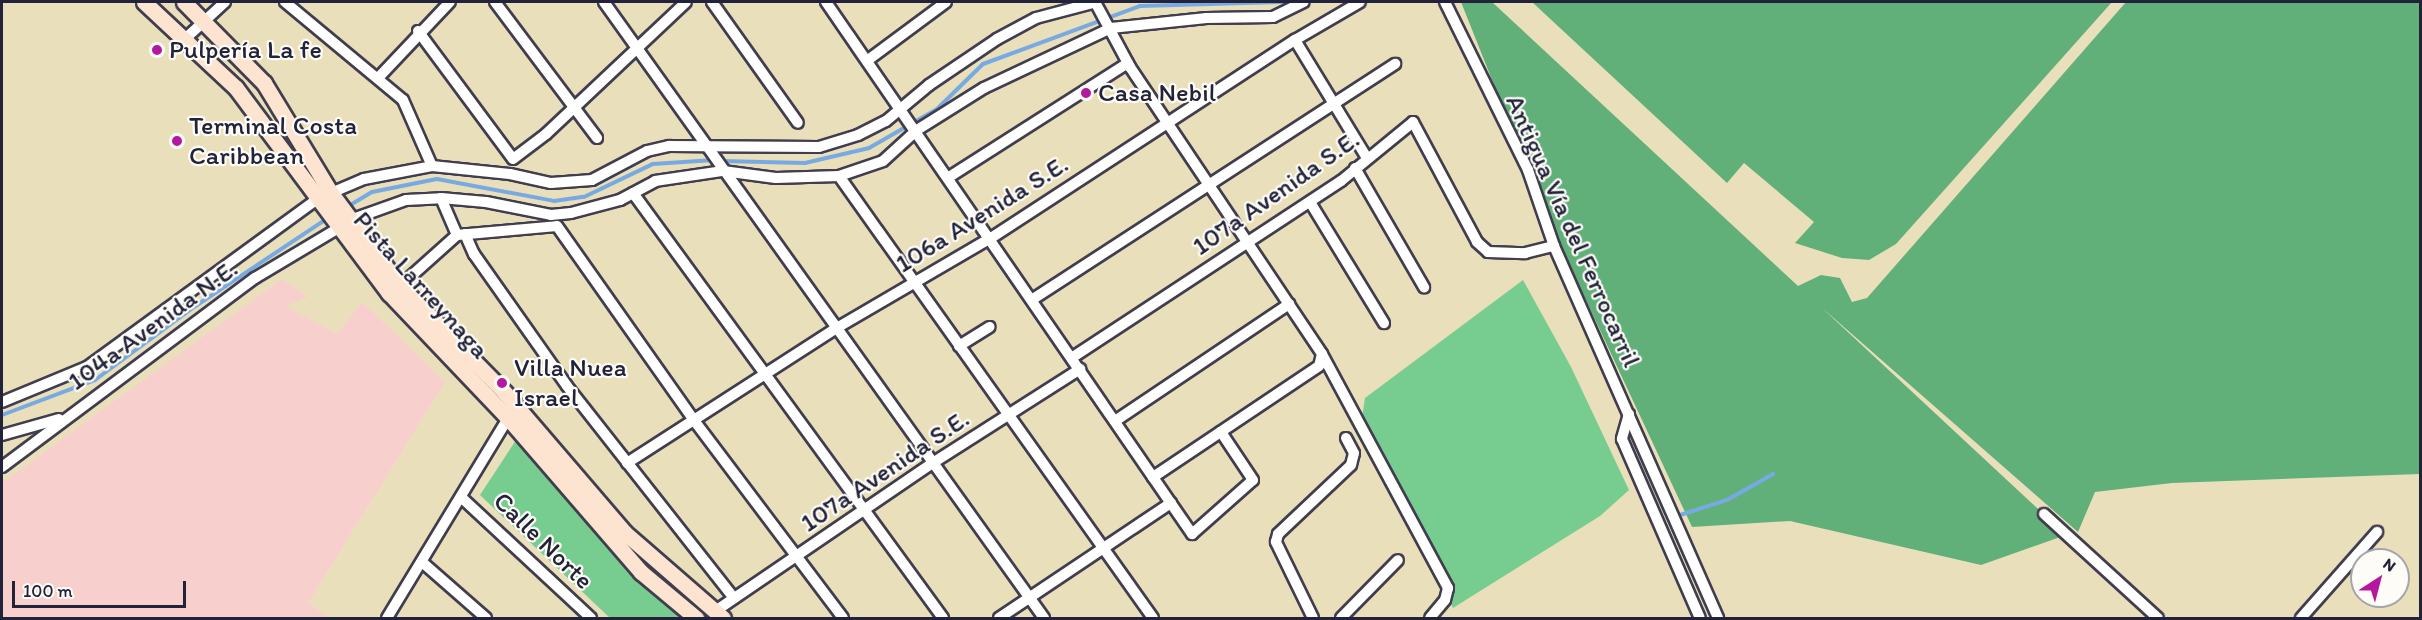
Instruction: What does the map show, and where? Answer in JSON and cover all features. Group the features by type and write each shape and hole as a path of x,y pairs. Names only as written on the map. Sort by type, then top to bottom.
{"main road":[{"name":"Pista Larreynaga","path":"144,2 186,38 236,88 336,227 389,293 508,418 640,572 696,618"},
{"name":"Pista Larreynaga","path":"184,2 206,21 264,83 332,195 400,286 505,393 624,532 718,615"}],"street":[{"path":"186,38 225,2"},
{"path":"285,2 379,77 403,100 414,119 432,166"},
{"path":"379,77 418,31 450,2"},
{"path":"495,2 597,138"},
{"path":"604,2 931,464 1044,618"},
{"path":"418,31 513,159 574,107 686,2"},
{"path":"712,2 798,123"},
{"path":"826,2 916,128 1192,534 1253,480 1221,432"},
{"path":"868,60 946,2"},
{"path":"332,195 364,179 432,166 561,182 591,180 647,152 713,158 819,147 858,135 904,112 929,85 997,39 1036,18 1095,2 1128,63 1322,354 1448,588 1446,600 1430,618"},
{"path":"350,219 406,200 441,198 486,202 551,215 571,213 633,193 655,181 713,158 776,178 839,176 883,161 916,128 994,82 1111,28 1206,18 1273,17 1304,2"},
{"name":"106a Avenida S.E.","path":"627,463 835,329 991,238 1295,40 1360,2"},
{"name":"Antigua Vía del Ferrocarril","path":"1445,2 1528,170 1554,246 1718,618"},
{"path":"1295,40 1367,158"},
{"path":"949,177 1128,63"},
{"path":"1033,299 1333,101 1395,64"},
{"name":"107a Avenida S.E.","path":"1073,357 1310,202 1413,122 1477,242 1488,252 1525,253 1554,246"},
{"path":"1355,168 1424,287"},
{"path":"839,176 1101,549 1154,618"},
{"path":"633,193 762,375 943,618"},
{"path":"441,198 474,254 627,463 734,598"},
{"path":"2,402 87,367 318,202"},
{"path":"1310,202 1384,323"},
{"path":"400,286 461,234 557,226 571,213"},
{"path":"557,226 693,419 843,618"},
{"name":"104a Avenida N.E.","path":"2,467 65,417 173,343 255,278 336,227"},
{"path":"1115,421 1289,304"},
{"path":"959,346 990,327"},
{"path":"1153,477 1319,366 1322,354"},
{"name":"107a Avenida S.E.","path":"718,615 734,598 931,464 1080,369"},
{"path":"1629,414 1622,439 1700,618"},
{"path":"2,435 65,417"},
{"path":"387,618 462,498 508,418"},
{"path":"1313,618 1276,542 1278,534 1351,465 1354,453 1346,438"},
{"name":"Calle Norte","path":"462,498 591,618"},
{"path":"999,618 1171,503"},
{"path":"2044,514 2158,618"},
{"path":"2301,618 2377,532"},
{"path":"1341,618 1398,560"},
{"path":"422,562 486,618"}],"shaded area":[{"path":"282,279 308,297 285,306 337,334 362,302 445,382 308,603 330,618 2,618 2,483"}],"green space":[{"path":"1461,2 1492,2 1798,286 1821,275 1840,278 1852,302 1867,298 2126,2 2420,2 2420,474 2172,483 2095,492 2078,532 1821,307 2066,535 1981,565 1790,521 1692,527 1543,208"},
{"path":"1532,2 2112,2 1896,244 1869,260 1842,258 1795,243 1814,222 1744,163 1727,183"},
{"path":"1523,280 1571,367 1629,490 1600,516 1453,608 1361,425 1365,398"},
{"path":"516,440 637,578 684,618 610,618 480,495"}],"waterway":[{"path":"721,161 805,163 869,148 937,109 983,64 1140,6 1286,2"},
{"path":"347,207 372,192 437,179 554,201 584,197 653,164 714,160"},
{"path":"2,415 95,380 194,307 328,218"},
{"path":"1680,515 1727,500 1773,474"}],"place":[{"name":"Pulpería La fe","path":"157,50"},
{"name":"Casa Nebil","path":"1086,93"},
{"name":"Terminal Costa Caribbean","path":"177,141"},
{"name":"Villa Nuea Israel","path":"502,383"}]}
